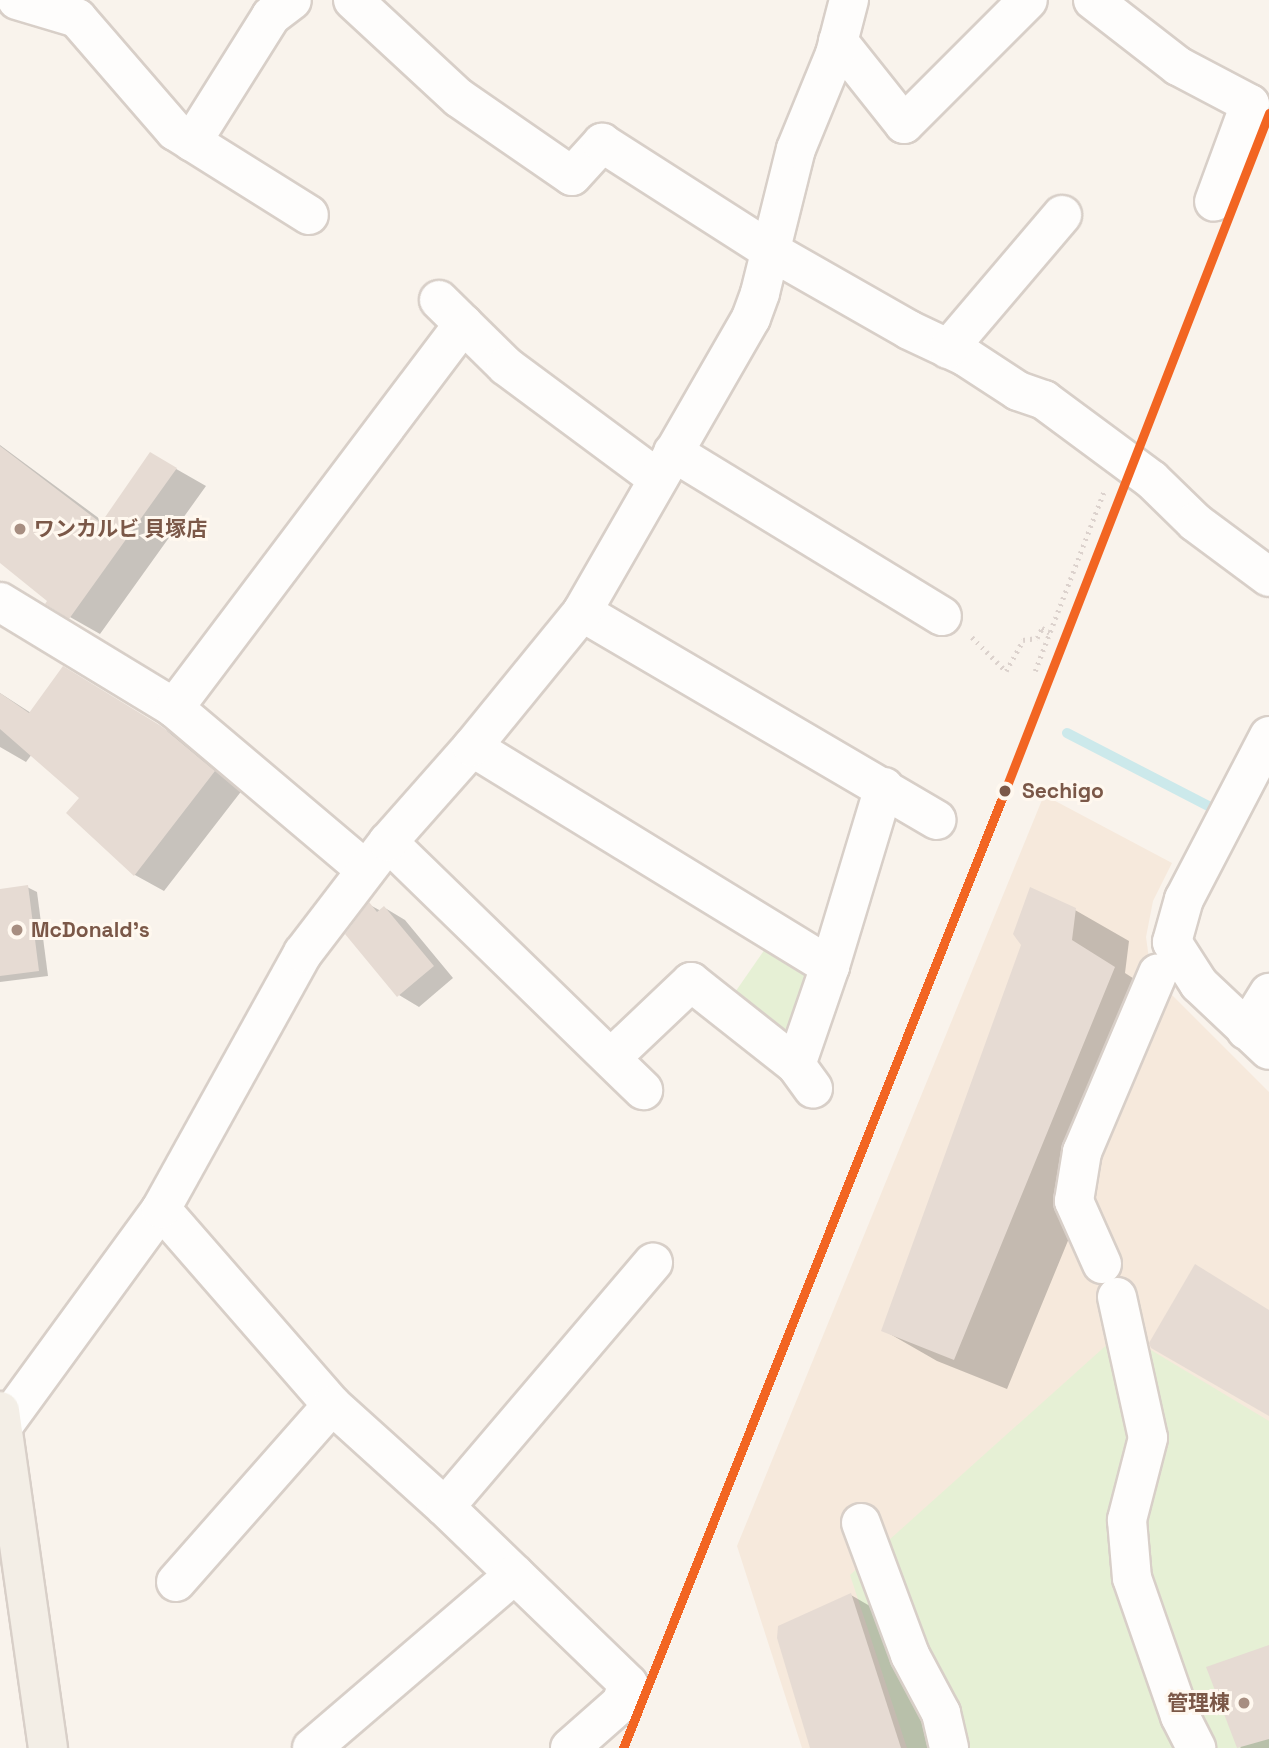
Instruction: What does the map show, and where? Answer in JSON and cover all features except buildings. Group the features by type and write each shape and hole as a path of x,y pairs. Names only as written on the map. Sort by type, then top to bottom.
{"main road":[{"path":"1,1422 48,1748"}],"street":[{"path":"17,0 86,9 175,131 309,215"},
{"path":"192,142 271,16 292,0"},
{"path":"354,0 460,98 572,176 603,142 769,250 1018,391 1044,400 1152,480 1195,522 1269,577"},
{"path":"1,1422 161,1209 303,953 377,856 472,747 582,612 751,318 760,293 796,149 838,41 849,0"},
{"path":"838,41 904,124 1028,0"},
{"path":"1093,0 1178,66 1250,104 1214,202"},
{"path":"948,349 1062,215"},
{"path":"174,708 451,312 506,366 666,466 942,616"},
{"path":"0,602 174,708 377,856 612,1057 643,1090"},
{"path":"582,612 884,787 936,820"},
{"path":"1269,736 1184,899 1172,942 1199,984 1257,1040 1269,993"},
{"path":"472,747 830,966"},
{"path":"612,1057 691,982 804,1077 830,966 884,787"},
{"path":"1158,973 1082,1152 1074,1201 1109,1281 1148,1438 1127,1520 1132,1578 1180,1716 1196,1748"},
{"path":"161,1209 332,1405 445,1507 628,1684 621,1703 570,1748"},
{"path":"445,1507 653,1263"},
{"path":"176,1582 332,1405"},
{"path":"15,1509 61,1748"},
{"path":"861,1523 910,1655 940,1713 949,1748"},
{"path":"312,1748 515,1574"}],"path":[{"path":"1035,671 1118,456"},
{"path":"942,616 983,646 1006,671 1023,640 1037,638 1042,628 1050,633"}],"shaded area":[{"path":"1044,795 1172,863 1153,901 1146,937 1150,966 1171,994 1269,1092 1269,1748 802,1748 737,1546"}],"green space":[{"path":"765,949 811,974 791,1033 777,1033 731,998"},
{"path":"1121,1332 1269,1421 1269,1748 907,1748 850,1575"}],"waterway":[{"path":"1067,733 1218,811"}],"transit line":[{"path":"623,1748 1004,793 1269,113"}],"place":[{"name":"ワンカルビ 貝塚店","path":"20,529"},
{"name":"Sechigo","path":"1005,791"},
{"name":"McDonald's","path":"17,930"},
{"name":"管理棟","path":"1244,1703"}]}
